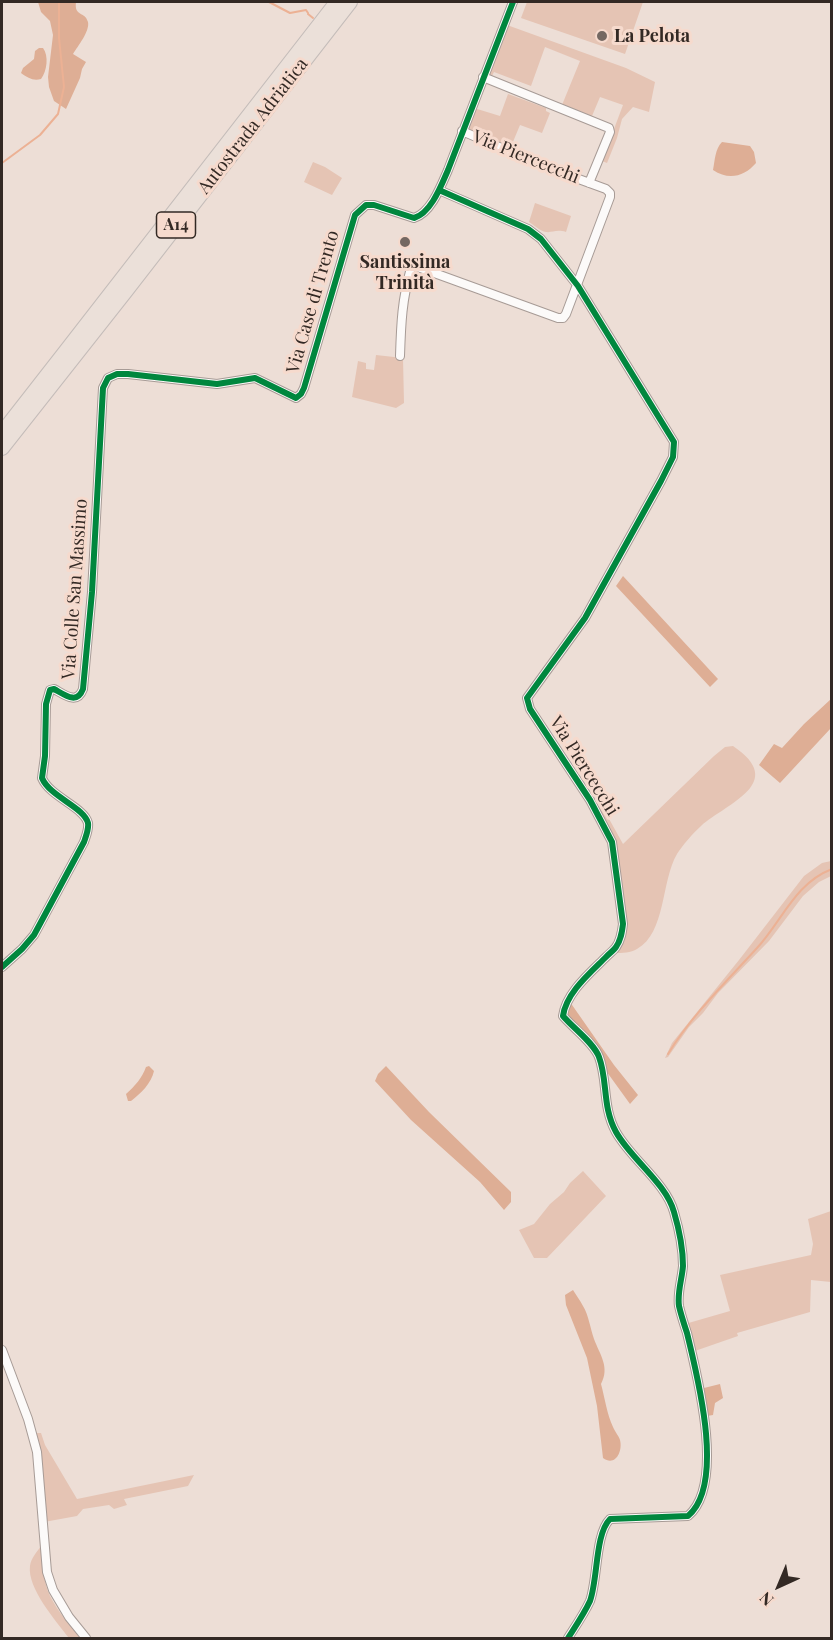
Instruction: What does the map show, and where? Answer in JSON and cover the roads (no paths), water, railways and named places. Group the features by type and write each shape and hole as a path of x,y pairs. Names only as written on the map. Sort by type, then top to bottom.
{"highway":[{"name":"Autostrada Adriatica","path":"2,433 337,2"},
{"name":"Autostrada Adriatica","path":"2,448 350,2"}],"street":[{"name":"Via Case di Trento","path":"108,378 117,374 128,374 217,384 255,378 296,398 301,394 355,215 366,205 374,205 408,217 417,217 423,213 440,190 513,2"},
{"name":"Via Piercecchi","path":"483,77 609,128 610,132 589,183"},
{"name":"Via Piercecchi","path":"462,131 543,166 606,189 610,193 578,286"},
{"name":"Via Piercecchi","path":"440,190 528,229 541,239 578,286 674,442 673,457 585,618 527,698 530,709 590,800 612,842 623,924 621,937 616,948 577,987 564,1008 563,1017 599,1055 607,1111 615,1130 622,1142 663,1191 674,1210 683,1263 679,1306 705,1418 707,1458 704,1491 695,1510 688,1516 610,1519 605,1523 600,1541 595,1584 589,1602 568,1638"},
{"path":"400,356 405,292 411,268 415,266 558,318 563,318 566,314 578,286"},
{"name":"Via Colle San Massimo","path":"2,967 22,949 41,924 84,842 87,831 87,820 83,815 50,790 42,778 45,756 46,704 50,690 54,689 71,698 76,698 80,696 83,689 92,592 103,388 108,378"},
{"path":"2,1350 28,1419 37,1452 48,1572 53,1590 69,1617 86,1638"}],"waterway":[{"path":"2,163 40,135 58,114 64,87 59,38 59,2"},
{"path":"269,2 290,13 306,10 308,13"},
{"path":"308,14 313,18"},
{"path":"668,1054 699,1012 757,948 799,893 808,883 832,869"}],"place":[{"name":"La Pelota","path":"602,36"},
{"name":"Santissima Trinità","path":"405,242"}]}
